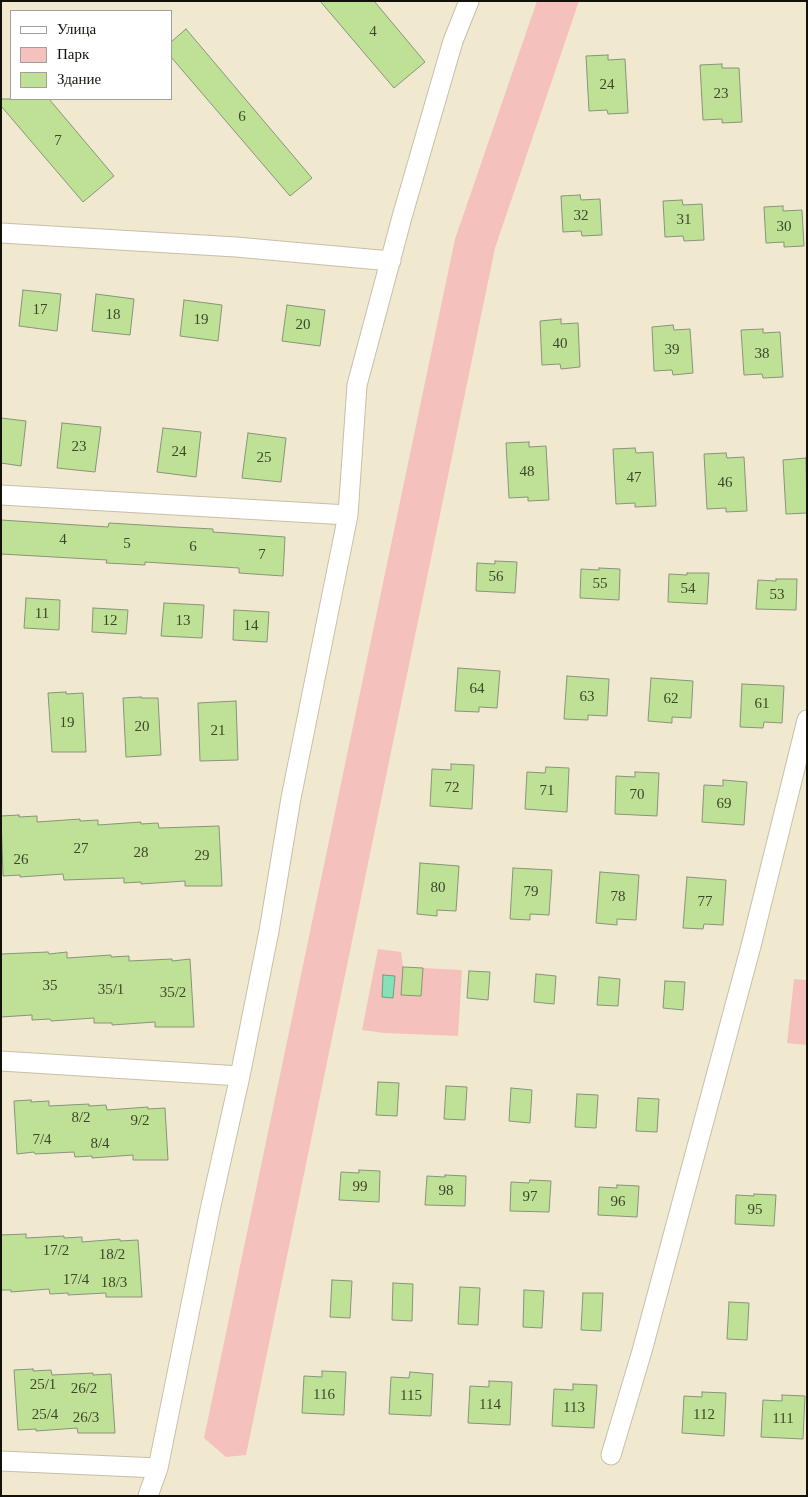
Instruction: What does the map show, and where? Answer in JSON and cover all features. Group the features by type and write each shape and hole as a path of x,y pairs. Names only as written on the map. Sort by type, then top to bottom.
{"street":[{"path":"148,1496 158,1468 210,1210 240,1076 269,931 291,798 348,515 357,385 402,217 454,41 469,1"},
{"path":"1,233 236,247 391,261"},
{"path":"1,495 348,515"},
{"path":"611,1455 644,1342 752,946 807,720"},
{"path":"1,1061 240,1076"},
{"path":"1,1461 158,1468"}],"green space":[{"path":"537,1 579,1 495,248 246,1455 226,1457 204,1438 455,239"},
{"path":"378,949 401,952 403,967 401,995 421,996 423,968 462,970 458,1036 384,1033 362,1030"},
{"path":"794,979 807,980 807,1045 787,1043"}],"shaded area":[{"path":"383,975 395,976 393,998 382,997"}],"building":[{"path":"320,1 374,1 425,62 394,88"},
{"path":"186,29 312,178 290,196 172,58 172,41"},
{"path":"608,55 608,60 625,59 628,113 608,114 607,110 589,111 586,56"},
{"path":"722,64 722,68 739,68 742,122 722,123 722,119 703,120 700,65"},
{"path":"1,99 50,100 114,176 83,202 1,106"},
{"path":"580,195 581,200 600,199 602,235 582,236 581,231 563,232 561,196"},
{"path":"682,200 683,205 702,204 704,240 684,241 683,236 665,237 663,201"},
{"path":"783,206 783,211 802,210 804,246 784,247 784,242 766,243 764,207"},
{"path":"23,290 61,294 57,331 19,326"},
{"path":"96,294 134,299 130,335 92,331"},
{"path":"184,300 222,305 218,341 180,336"},
{"path":"287,305 325,310 320,346 282,341"},
{"path":"561,319 561,324 578,323 580,367 561,369 560,364 542,365 540,321"},
{"path":"673,325 674,330 690,329 693,373 673,375 672,370 654,371 652,327"},
{"path":"763,329 763,333 780,332 783,377 763,378 762,374 744,375 741,330"},
{"path":"1,418 26,421 21,466 1,463"},
{"path":"62,423 101,427 95,472 57,468"},
{"path":"163,428 201,432 196,477 157,472"},
{"path":"248,433 286,438 281,482 242,478"},
{"path":"529,442 529,447 546,446 549,500 528,501 528,497 509,498 506,443"},
{"path":"635,448 636,453 653,452 656,506 635,507 635,503 616,504 613,449"},
{"path":"726,453 727,458 744,457 747,511 726,512 726,508 707,509 704,454"},
{"path":"806,458 807,513 786,514 783,460"},
{"path":"1,520 108,527 109,523 213,529 213,532 285,537 283,576 239,573 239,568 145,562 145,565 106,563 107,560 1,554"},
{"path":"495,561 517,562 515,593 476,591 477,563 495,564"},
{"path":"599,568 620,569 619,600 580,598 581,569 599,570"},
{"path":"687,573 709,573 707,604 668,602 669,574 687,575"},
{"path":"776,579 797,579 796,610 756,609 758,580 776,581"},
{"path":"26,598 60,600 59,630 24,628"},
{"path":"164,603 204,605 202,638 161,636"},
{"path":"93,608 128,610 126,634 92,632"},
{"path":"234,610 269,612 267,642 233,640"},
{"path":"458,668 500,671 497,708 479,707 479,712 455,711"},
{"path":"567,676 609,679 607,716 588,715 588,720 564,719"},
{"path":"651,678 693,681 691,718 672,717 672,723 648,721"},
{"path":"742,684 784,686 782,723 764,722 763,728 740,727"},
{"path":"66,692 66,694 83,693 86,752 52,752 48,693"},
{"path":"123,698 158,698 161,755 126,757"},
{"path":"236,701 238,760 200,761 198,703"},
{"path":"451,764 474,765 472,809 430,806 432,769 451,770"},
{"path":"546,767 569,768 567,812 525,809 527,772 545,773"},
{"path":"635,772 659,773 657,816 615,814 616,776 635,777"},
{"path":"723,780 747,782 744,825 702,822 704,785 723,786"},
{"path":"19,815 19,817 37,816 37,822 80,819 80,821 98,820 98,825 141,822 141,824 158,823 159,828 219,826 222,886 185,886 185,881 141,884 141,882 124,883 124,878 64,880 63,874 20,877 20,875 3,876 1,816"},
{"path":"420,863 459,866 456,911 437,910 437,916 417,914"},
{"path":"513,868 552,870 549,915 530,914 530,920 510,919"},
{"path":"600,872 639,875 636,920 617,919 617,925 596,923"},
{"path":"687,877 726,880 723,925 704,924 703,929 683,928"},
{"path":"48,952 49,954 67,952 67,958 111,955 111,957 129,956 129,961 190,959 194,1027 155,1027 155,1022 112,1025 112,1023 94,1023 94,1018 51,1021 50,1019 32,1020 32,1015 1,1017 1,954"},
{"path":"403,967 423,968 421,996 401,995"},
{"path":"469,971 490,972 488,1000 467,998"},
{"path":"536,974 556,976 554,1004 534,1002"},
{"path":"599,977 620,979 618,1006 597,1005"},
{"path":"665,981 685,982 683,1010 663,1008"},
{"path":"378,1082 399,1083 397,1116 376,1115"},
{"path":"446,1086 467,1087 465,1120 444,1119"},
{"path":"511,1088 532,1090 530,1123 509,1121"},
{"path":"577,1094 598,1095 596,1128 575,1127"},
{"path":"638,1098 659,1099 657,1132 636,1131"},
{"path":"31,1100 31,1102 49,1101 49,1106 106,1105 107,1110 148,1107 148,1109 165,1108 168,1160 133,1160 133,1155 92,1158 92,1156 75,1157 74,1152 17,1154 14,1101"},
{"path":"359,1170 380,1171 379,1202 339,1200 341,1172 359,1173"},
{"path":"445,1175 466,1176 465,1206 425,1205 427,1176 445,1177"},
{"path":"530,1180 551,1181 549,1212 510,1211 511,1182 529,1183"},
{"path":"617,1185 639,1186 637,1217 598,1215 599,1187 617,1188"},
{"path":"754,1194 776,1195 774,1226 735,1224 736,1195 754,1196"},
{"path":"26,1234 26,1238 82,1237 82,1242 120,1239 120,1241 138,1240 142,1297 106,1297 106,1293 50,1294 49,1289 11,1292 11,1290 1,1290 1,1235"},
{"path":"332,1280 352,1281 350,1318 330,1317"},
{"path":"393,1283 413,1284 412,1321 392,1320"},
{"path":"460,1287 480,1288 478,1325 458,1324"},
{"path":"524,1290 544,1291 542,1328 523,1327"},
{"path":"583,1293 603,1293 601,1331 581,1330"},
{"path":"729,1302 749,1303 747,1340 727,1339"},
{"path":"33,1369 33,1371 51,1370 52,1375 111,1374 115,1433 78,1433 77,1428 36,1431 36,1429 18,1430 14,1370"},
{"path":"322,1371 346,1372 344,1415 302,1413 304,1376 322,1377"},
{"path":"410,1372 433,1374 431,1416 389,1414 391,1377 409,1378"},
{"path":"489,1381 512,1382 510,1425 468,1423 470,1386 489,1387"},
{"path":"573,1384 597,1385 594,1428 552,1426 554,1389 573,1390"},
{"path":"702,1392 726,1393 724,1436 682,1433 684,1396 702,1397"},
{"path":"782,1395 805,1396 803,1439 761,1437 763,1400 782,1401"}]}
